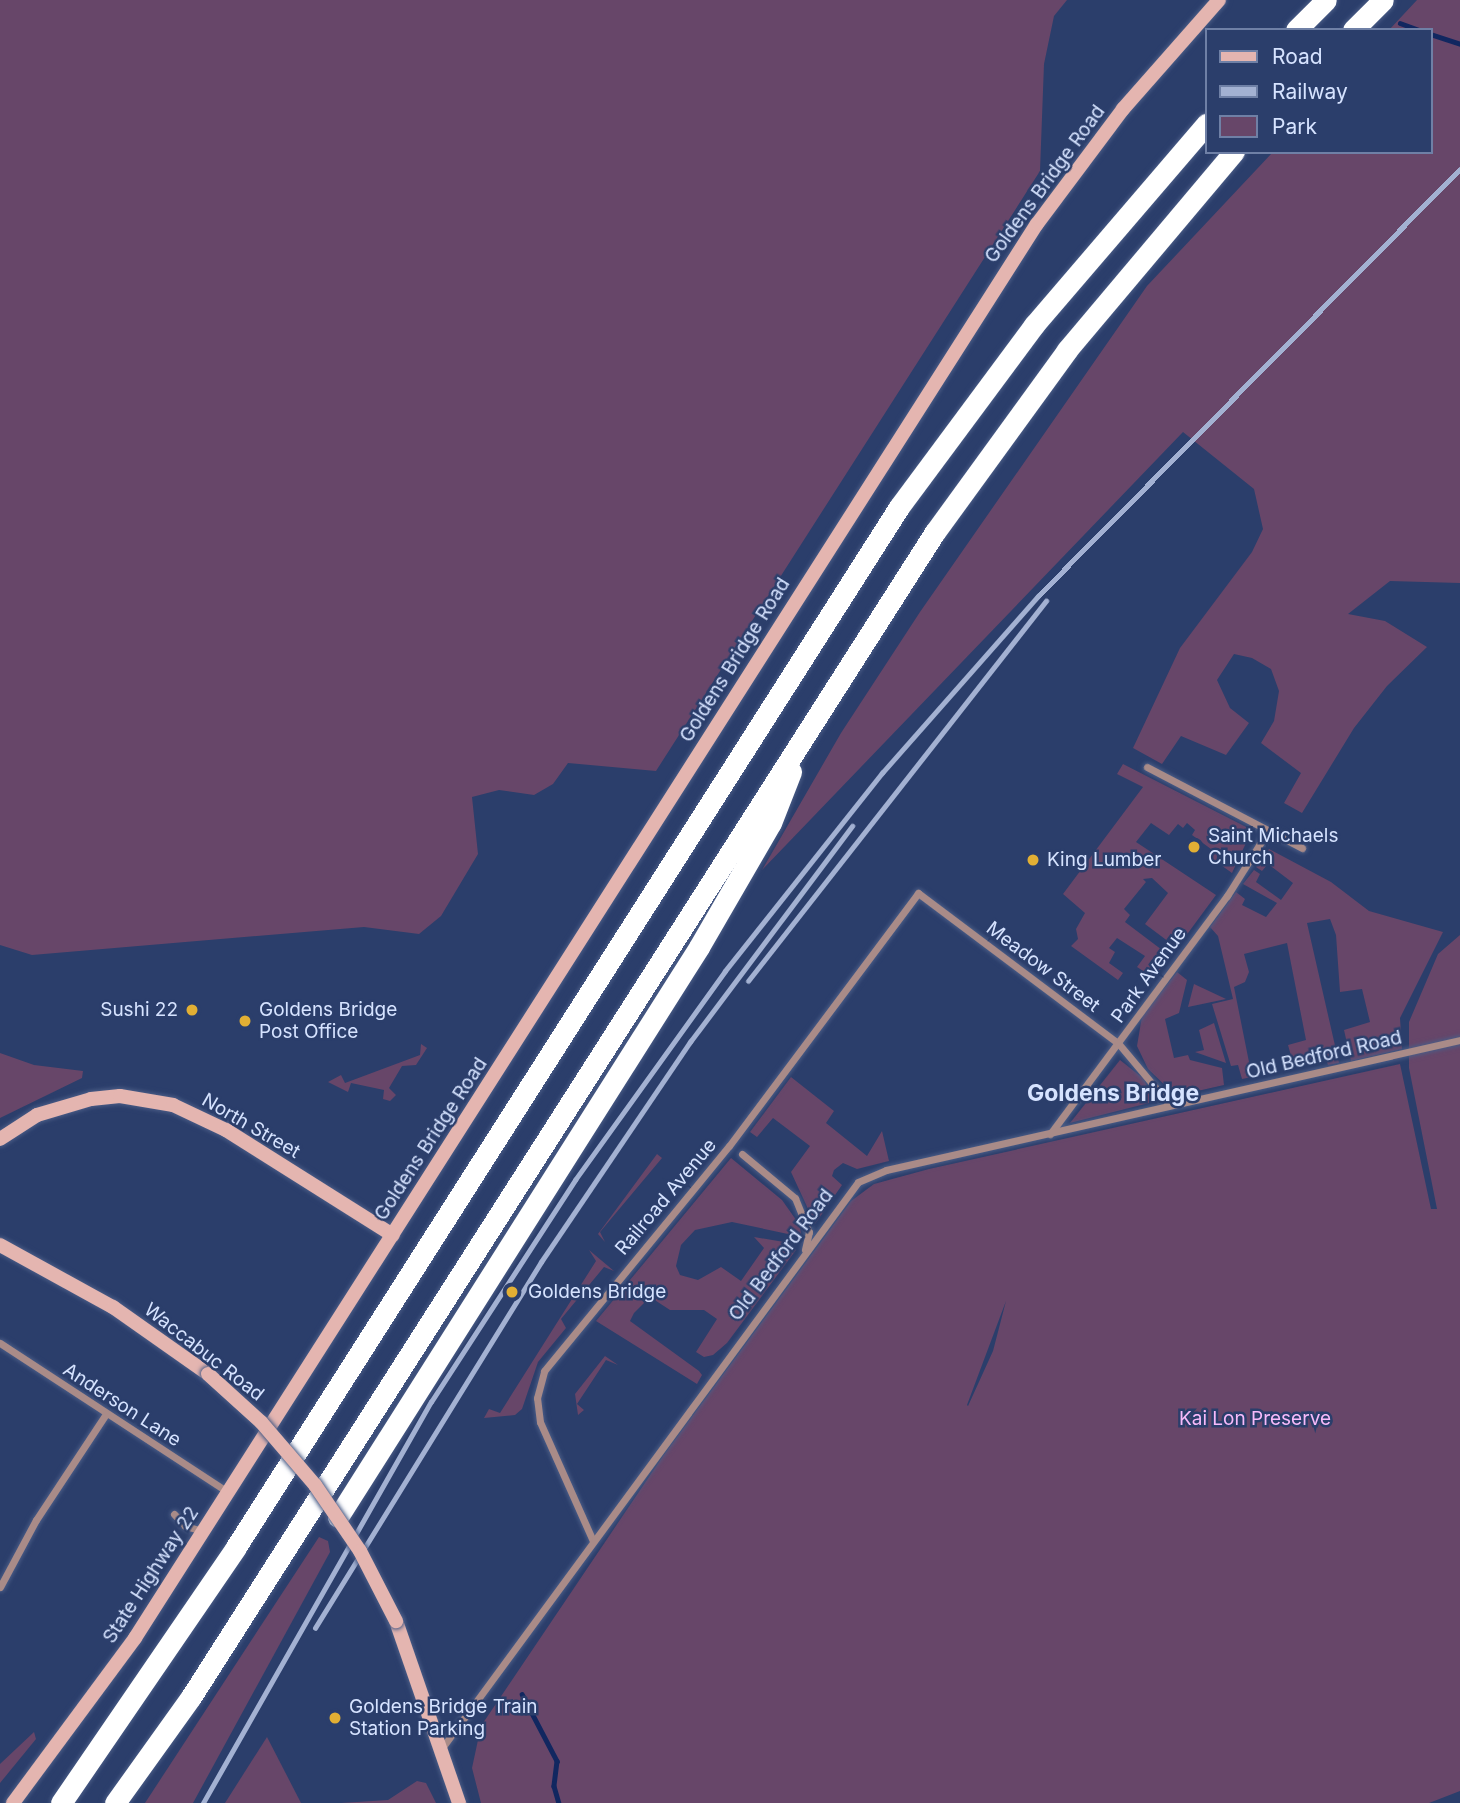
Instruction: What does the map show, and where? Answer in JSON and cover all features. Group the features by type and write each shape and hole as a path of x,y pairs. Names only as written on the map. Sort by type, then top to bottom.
{"highway":[{"path":"1298,28 1326,0"},
{"path":"1355,28 1383,0"},
{"path":"61,1803 230,1557 899,507 1034,325 1204,126"},
{"path":"115,1803 191,1696 976,471 1112,293 1232,154"},
{"path":"338,1517 565,1160 771,823 809,728"}],"main road":[{"name":"Goldens Bridge Road","path":"312,1361 1037,224 1123,109 1219,0"},
{"name":"North Street","path":"0,1139 37,1115 92,1099 120,1096 173,1105 226,1130 393,1235"},
{"name":"Waccabuc Road","path":"0,1245 113,1307 208,1374 289,1452 338,1517 397,1621 459,1803"},
{"name":"State Highway 22","path":"13,1803 100,1687 204,1531 312,1361"}],"street":[{"path":"1147,767 1302,848"},
{"name":"Park Avenue","path":"1050,1134 1237,882 1268,831"},
{"name":"Meadow Street","path":"918,893 1118,1044 1170,1104"},
{"name":"Railroad Avenue","path":"593,1541 540,1422 537,1398 544,1371 729,1146 918,893"},
{"name":"Old Bedford Road","path":"442,1748 858,1182 886,1170 1460,1040"},
{"path":"742,1154 795,1198 809,1232 804,1254"},
{"name":"Anderson Lane","path":"0,1343 228,1493"},
{"path":"0,1587 36,1520 106,1414"},
{"path":"174,1514 186,1526 204,1531"}],"green space":[{"path":"0,0 1067,0 1054,16 1044,64 1040,171 656,771 568,763 553,784 534,795 499,790 472,797 478,854 441,916 419,934 364,927 32,955 0,945"},
{"path":"1417,0 1460,0 1460,583 1390,581 1348,614 1385,621 1427,647 1387,686 1354,728 1302,813 1284,803 1301,773 1261,743 1274,721 1279,691 1271,669 1252,658 1234,654 1217,680 1230,708 1249,723 1226,755 1181,736 1162,764 1133,748 1180,648 1252,552 1263,529 1254,489 1183,432 762,870 841,733 920,612 1147,286 1271,154 1432,154 1432,28 1391,28"},
{"path":"1123,764 1252,830 1232,873 1211,858 1215,852 1192,835 1195,830 1187,823 1183,828 1178,824 1169,835 1151,823 1136,842 1216,895 1177,948 1145,924 1168,893 1152,878 1143,879 1146,882 1124,909 1130,915 1125,922 1170,956 1154,978 1137,967 1145,956 1117,938 1109,948 1115,952 1109,963 1123,973 1118,980 1071,946 1078,939 1076,929 1085,913 1063,894 1143,787 1117,774"},
{"path":"1269,849 1331,882 1369,911 1443,932 1400,1018 1402,1049 1351,1061 1344,1030 1370,1022 1362,989 1340,992 1336,935 1330,919 1307,923 1339,1063 1328,1065 1325,1056 1293,1063 1288,1045 1306,1040 1287,943 1244,954 1249,972 1245,982 1234,987 1252,1077 1242,1079 1238,1065 1231,1066 1212,1004 1233,999 1218,936 1210,927 1236,892 1245,899 1242,905 1266,917 1277,903 1243,884 1254,870 1260,874 1256,882 1281,900 1293,883 1268,864 1262,871 1256,867"},
{"name":"Kai Lon Preserve","path":"1460,935 1460,1791 1429,1803 481,1803 472,1768 481,1726 663,1456 851,1201 874,1184 929,1169 1400,1064 1431,1209 1437,1209 1409,1068 1409,1022 1438,954","holes":["1006,1301 993,1351 968,1406"]},
{"path":"1177,972 1187,980 1179,1013 1165,1019 1174,1058 1188,1055 1190,1060 1222,1068 1224,1085 1184,1094 1172,1092 1148,1069 1137,1046 1142,1016"},
{"path":"1194,984 1226,999 1188,1007"},
{"path":"1214,1023 1226,1063 1195,1052 1204,1050 1199,1030"},
{"path":"421,1044 427,1048 416,1065 402,1066 389,1088 396,1095 390,1101 383,1099 384,1090 351,1083 348,1092 328,1082 341,1075 345,1083 420,1055"},
{"path":"0,1053 34,1065 83,1071 82,1078 0,1118"},
{"path":"1120,1060 1144,1079 1153,1102 1070,1123"},
{"path":"791,1077 834,1111 826,1123 867,1156 882,1131 889,1161 857,1169 843,1163 834,1170 832,1176 842,1185 815,1224 791,1172 810,1146 773,1118 757,1137 750,1132"},
{"path":"657,1154 662,1158 600,1232 605,1242 598,1234"},
{"path":"731,1158 782,1200 799,1224 802,1237 732,1222 695,1230 681,1245 676,1266 680,1275 698,1280 721,1267 741,1281 764,1248 754,1237 790,1243 796,1250 727,1343 713,1355 704,1357 696,1352 717,1319 704,1310 670,1310 650,1297 634,1313 630,1321 699,1371 702,1375 697,1384 596,1321"},
{"path":"589,1250 614,1271 604,1267 561,1319 566,1328 538,1362 522,1409 515,1415 484,1418 489,1409 500,1413 596,1261"},
{"path":"605,1356 618,1365 606,1360 577,1404 584,1410 578,1415 575,1394"},
{"path":"319,1537 328,1541 330,1552 193,1803 145,1803"},
{"path":"34,1732 36,1739 0,1783 0,1764"},
{"path":"267,1737 301,1803 225,1803"},
{"path":"417,1781 426,1783 436,1803 341,1803 388,1800"}],"waterway":[{"path":"1400,23 1414,28"},
{"path":"1432,35 1460,44"},
{"path":"522,1694 557,1761 554,1786 559,1803"}],"railway":[{"path":"203,1803 431,1402 575,1180 725,971 882,773 1038,596 1460,169"},
{"path":"748,981 1046,601"},
{"path":"315,1628 541,1262 690,1042 852,826"}],"place":[{"name":"Saint Michaels Church","path":"1194,847"},
{"name":"King Lumber","path":"1033,860"},
{"name":"Sushi 22","path":"192,1010"},
{"name":"Goldens Bridge Post Office","path":"245,1021"},
{"name":"Goldens Bridge","path":"512,1292"},
{"name":"Goldens Bridge Train Station Parking","path":"335,1718"}],"district":[{"name":"Goldens Bridge","path":"1113,1093"}]}
